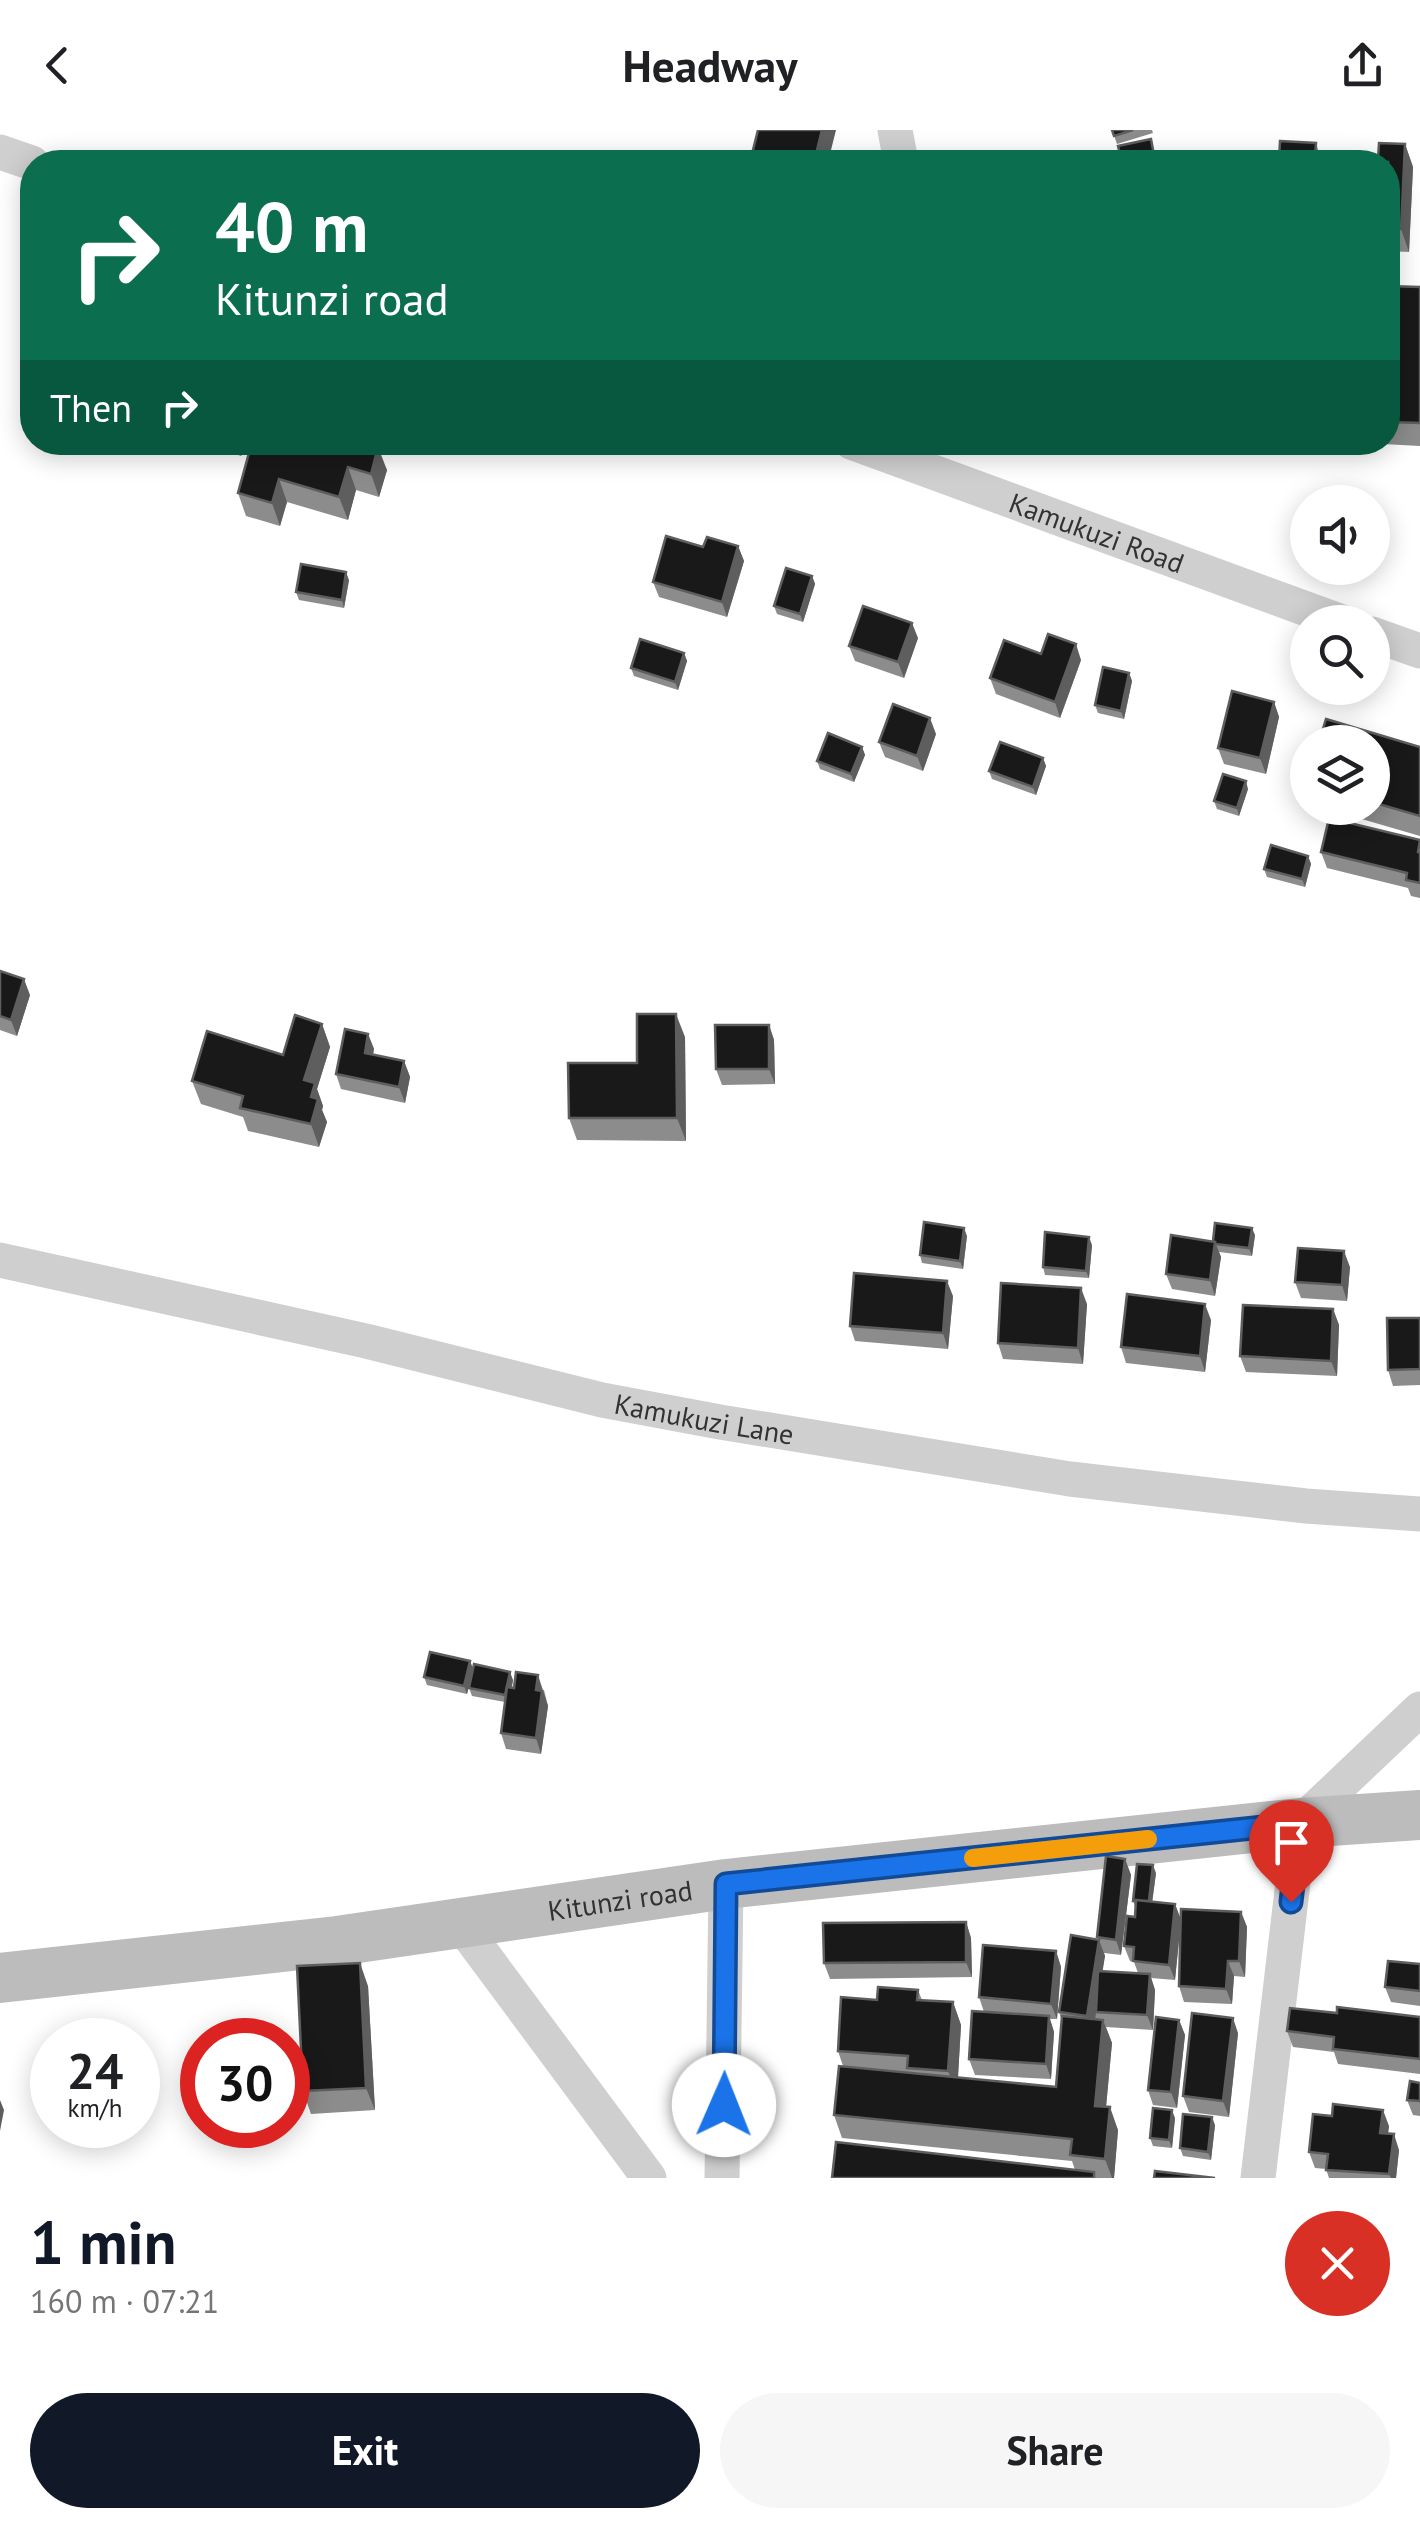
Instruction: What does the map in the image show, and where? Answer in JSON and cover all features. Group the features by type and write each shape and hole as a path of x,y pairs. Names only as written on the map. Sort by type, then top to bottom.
{"street":[{"name":"Kamukuzi Road","path":"888,455 1296,605"},
{"path":"1390,640 1420,651"},
{"name":"Kamukuzi Lane","path":"0,1260 366,1341 602,1400 720,1422 1070,1479 1306,1506 1420,1514"},
{"path":"1258,2178 1300,1823 1420,1709"},
{"name":"Kitunzi road","path":"0,1978 337,1941 726,1884 1300,1823 1420,1815"},
{"path":"722,2178 726,1884"},
{"path":"459,1922 649,2178"}],"building":[{"path":"758,130 822,130 817,150 753,150"},
{"path":"1112,130 1133,130 1114,136"},
{"path":"1151,139 1153,150 1119,150 1118,146"},
{"path":"1280,141 1316,143 1315,150 1280,150"},
{"path":"1379,143 1405,144 1401,229 1400,150 1379,150"},
{"path":"1400,286 1420,287 1420,423 1400,422"},
{"path":"248,455 376,455 371,474 348,467 339,497 279,479 272,503 238,493"},
{"path":"666,536 703,547 707,537 738,546 722,602 653,582"},
{"path":"301,564 346,572 342,600 296,592"},
{"path":"786,568 812,576 800,614 774,606"},
{"path":"863,606 912,623 898,662 849,646"},
{"path":"1048,634 1076,644 1055,702 990,678 1004,640 1041,654"},
{"path":"640,639 684,653 675,682 631,668"},
{"path":"1103,667 1129,673 1121,711 1095,705"},
{"path":"1232,691 1274,702 1260,758 1218,748"},
{"path":"893,704 930,718 917,756 879,742"},
{"path":"1326,719 1346,725 1324,725"},
{"path":"828,733 862,747 851,774 817,761"},
{"path":"1390,738 1420,747 1420,816 1390,807"},
{"path":"1000,742 1043,758 1033,787 989,771"},
{"path":"1223,774 1246,781 1237,808 1214,801"},
{"path":"1327,825 1358,825 1420,840 1420,883 1406,880 1407,873 1321,852"},
{"path":"1271,845 1308,856 1302,879 1264,869"},
{"path":"0,971 24,979 11,1020 0,1016"},
{"path":"637,1014 676,1014 677,1118 569,1118 568,1063 637,1063"},
{"path":"295,1015 322,1024 304,1080 315,1083 311,1097 318,1099 311,1124 240,1108 243,1096 192,1081 207,1031 283,1055"},
{"path":"715,1025 769,1025 769,1069 716,1069"},
{"path":"345,1029 368,1034 365,1053 404,1061 399,1087 336,1074"},
{"path":"924,1222 964,1228 960,1261 920,1255"},
{"path":"1215,1223 1252,1228 1249,1248 1215,1244"},
{"path":"1045,1232 1089,1237 1086,1271 1043,1267"},
{"path":"1171,1235 1215,1242 1210,1280 1166,1274"},
{"path":"1298,1248 1344,1251 1342,1285 1295,1282"},
{"path":"854,1273 947,1281 943,1333 850,1326"},
{"path":"1001,1283 1081,1288 1078,1348 998,1343"},
{"path":"1127,1294 1205,1304 1200,1356 1121,1347"},
{"path":"1243,1305 1333,1309 1331,1361 1240,1356"},
{"path":"1387,1318 1420,1318 1420,1369 1388,1370"},
{"path":"430,1652 470,1661 464,1686 424,1677"},
{"path":"474,1664 510,1672 505,1695 469,1688"},
{"path":"516,1672 538,1675 536,1690 542,1691 536,1738 501,1733 507,1687 514,1688"},
{"path":"1106,1856 1125,1859 1116,1940 1097,1937"},
{"path":"1137,1864 1153,1865 1149,1901 1133,1901"},
{"path":"1136,1900 1175,1904 1169,1965 1133,1961 1134,1947 1124,1946 1127,1916 1135,1917"},
{"path":"1181,1909 1241,1912 1239,1961 1228,1961 1226,1989 1179,1986"},
{"path":"966,1922 966,1962 824,1963 823,1923"},
{"path":"1071,1935 1099,1940 1087,2016 1059,2012"},
{"path":"983,1945 1056,1951 1051,2004 979,1997"},
{"path":"1388,1961 1420,1964 1420,1991 1385,1987"},
{"path":"360,1963 366,2088 310,2091 310,2018 299,2018 297,1966"},
{"path":"1098,1971 1150,1974 1147,2015 1096,2012"},
{"path":"878,1987 918,1990 917,2000 953,2002 948,2071 907,2068 908,2056 838,2051 841,1997 877,2000"},
{"path":"1337,2007 1420,2017 1420,2059 1333,2049 1334,2037 1287,2031 1290,2008 1337,2013"},
{"path":"972,2011 1049,2016 1046,2064 969,2059"},
{"path":"1192,2013 1233,2018 1223,2101 1183,2096"},
{"path":"1062,2016 1103,2020 1095,2106 1110,2107 1105,2159 1070,2155 1072,2139 834,2115 839,2066 1056,2087"},
{"path":"1156,2017 1179,2020 1171,2092 1148,2090"},
{"path":"1410,2081 1420,2083 1420,2101 1407,2100"},
{"path":"1333,2104 1383,2110 1380,2133 1394,2134 1389,2174 1326,2170 1328,2154 1309,2152 1313,2114 1332,2116"},
{"path":"1153,2108 1172,2110 1169,2140 1150,2138"},
{"path":"1183,2114 1212,2117 1208,2152 1180,2148"},
{"path":"836,2142 1094,2172 1094,2178 832,2178"},
{"path":"1155,2171 1215,2178 1154,2178"}],"slow traffic":[{"path":"973,1858 1148,1839"}],"route":[{"path":"724,2105 726,1884 1300,1823 1291,1902"}]}
